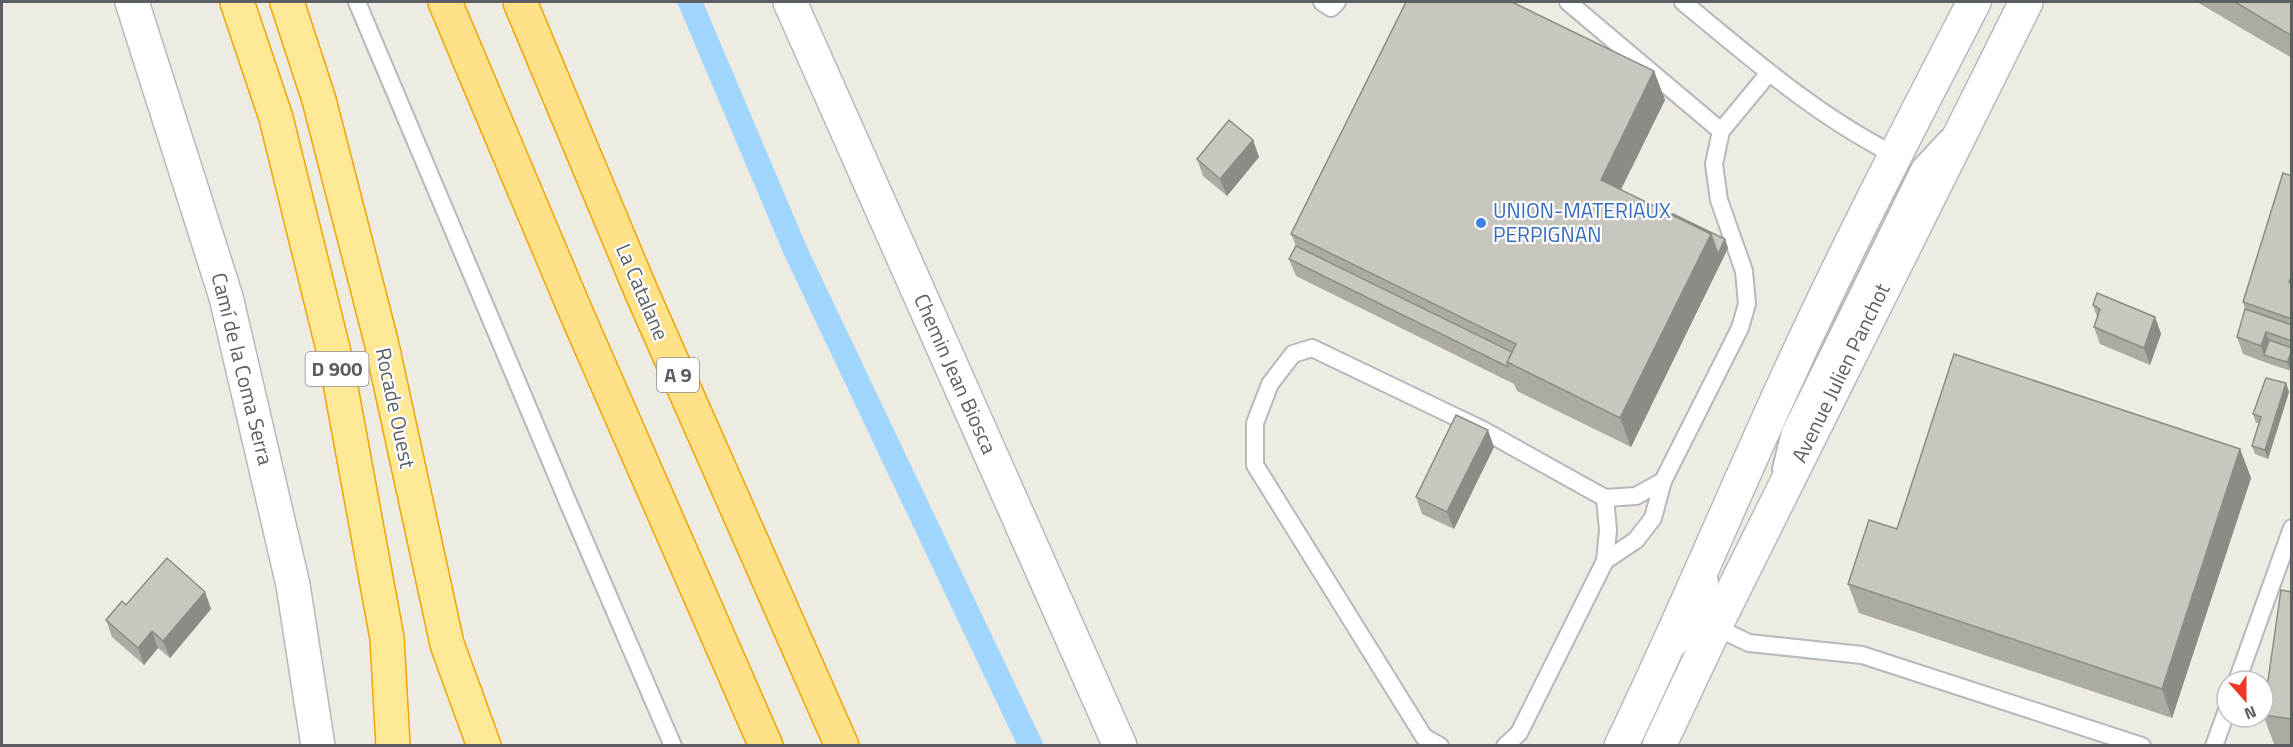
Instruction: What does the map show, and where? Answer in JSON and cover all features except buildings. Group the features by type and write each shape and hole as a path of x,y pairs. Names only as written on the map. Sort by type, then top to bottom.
{"highway":[{"name":"D 900","path":"237,2 276,118 336,361 387,638 393,746"},
{"name":"Rocade Ouest","path":"287,2 320,100 381,341 447,644 484,746"},
{"path":"445,2 578,317 766,746"},
{"name":"La Catalane","path":"520,2 641,291 842,746"}],"main road":[{"name":"Camí de la Coma Serra","path":"132,2 226,297 293,585 318,746"},
{"name":"Chemin Jean Biosca","path":"790,2 1120,746"},
{"name":"Avenue Julien Panchot","path":"1621,746 1660,666 1787,378 1907,161 1974,2"},
{"name":"Avenue Julien Panchot","path":"1659,746 1709,624 1772,511 2026,2"}],"lane":[{"path":"357,2 673,746"},
{"path":"1322,2 1331,8 1337,2"},
{"path":"1568,2 1721,131"},
{"path":"1683,2 1769,73 1836,121 1907,161"},
{"path":"1605,561 1636,540 1653,518 1662,481 1740,328 1748,304 1744,271 1719,200 1714,164 1721,131 1769,73"},
{"path":"1772,511 1790,432 1907,161 1970,114"},
{"path":"1440,746 1424,737 1255,465 1255,423 1270,384 1293,354 1312,348 1483,430 1605,498 1636,496 1662,481"},
{"path":"1504,746 1519,733 1605,561 1608,530 1605,498"},
{"path":"2241,669 2292,528"},
{"path":"1660,666 1709,624 1720,530"},
{"path":"1709,624 1749,643 1862,655 2142,746"},
{"path":"2214,746 2220,729"}],"water":[{"path":"677,2 703,2 807,247 1044,745 1017,745 785,257"}],"place":[{"name":"UNION-MATERIAUX PERPIGNAN","path":"1481,223"}]}
